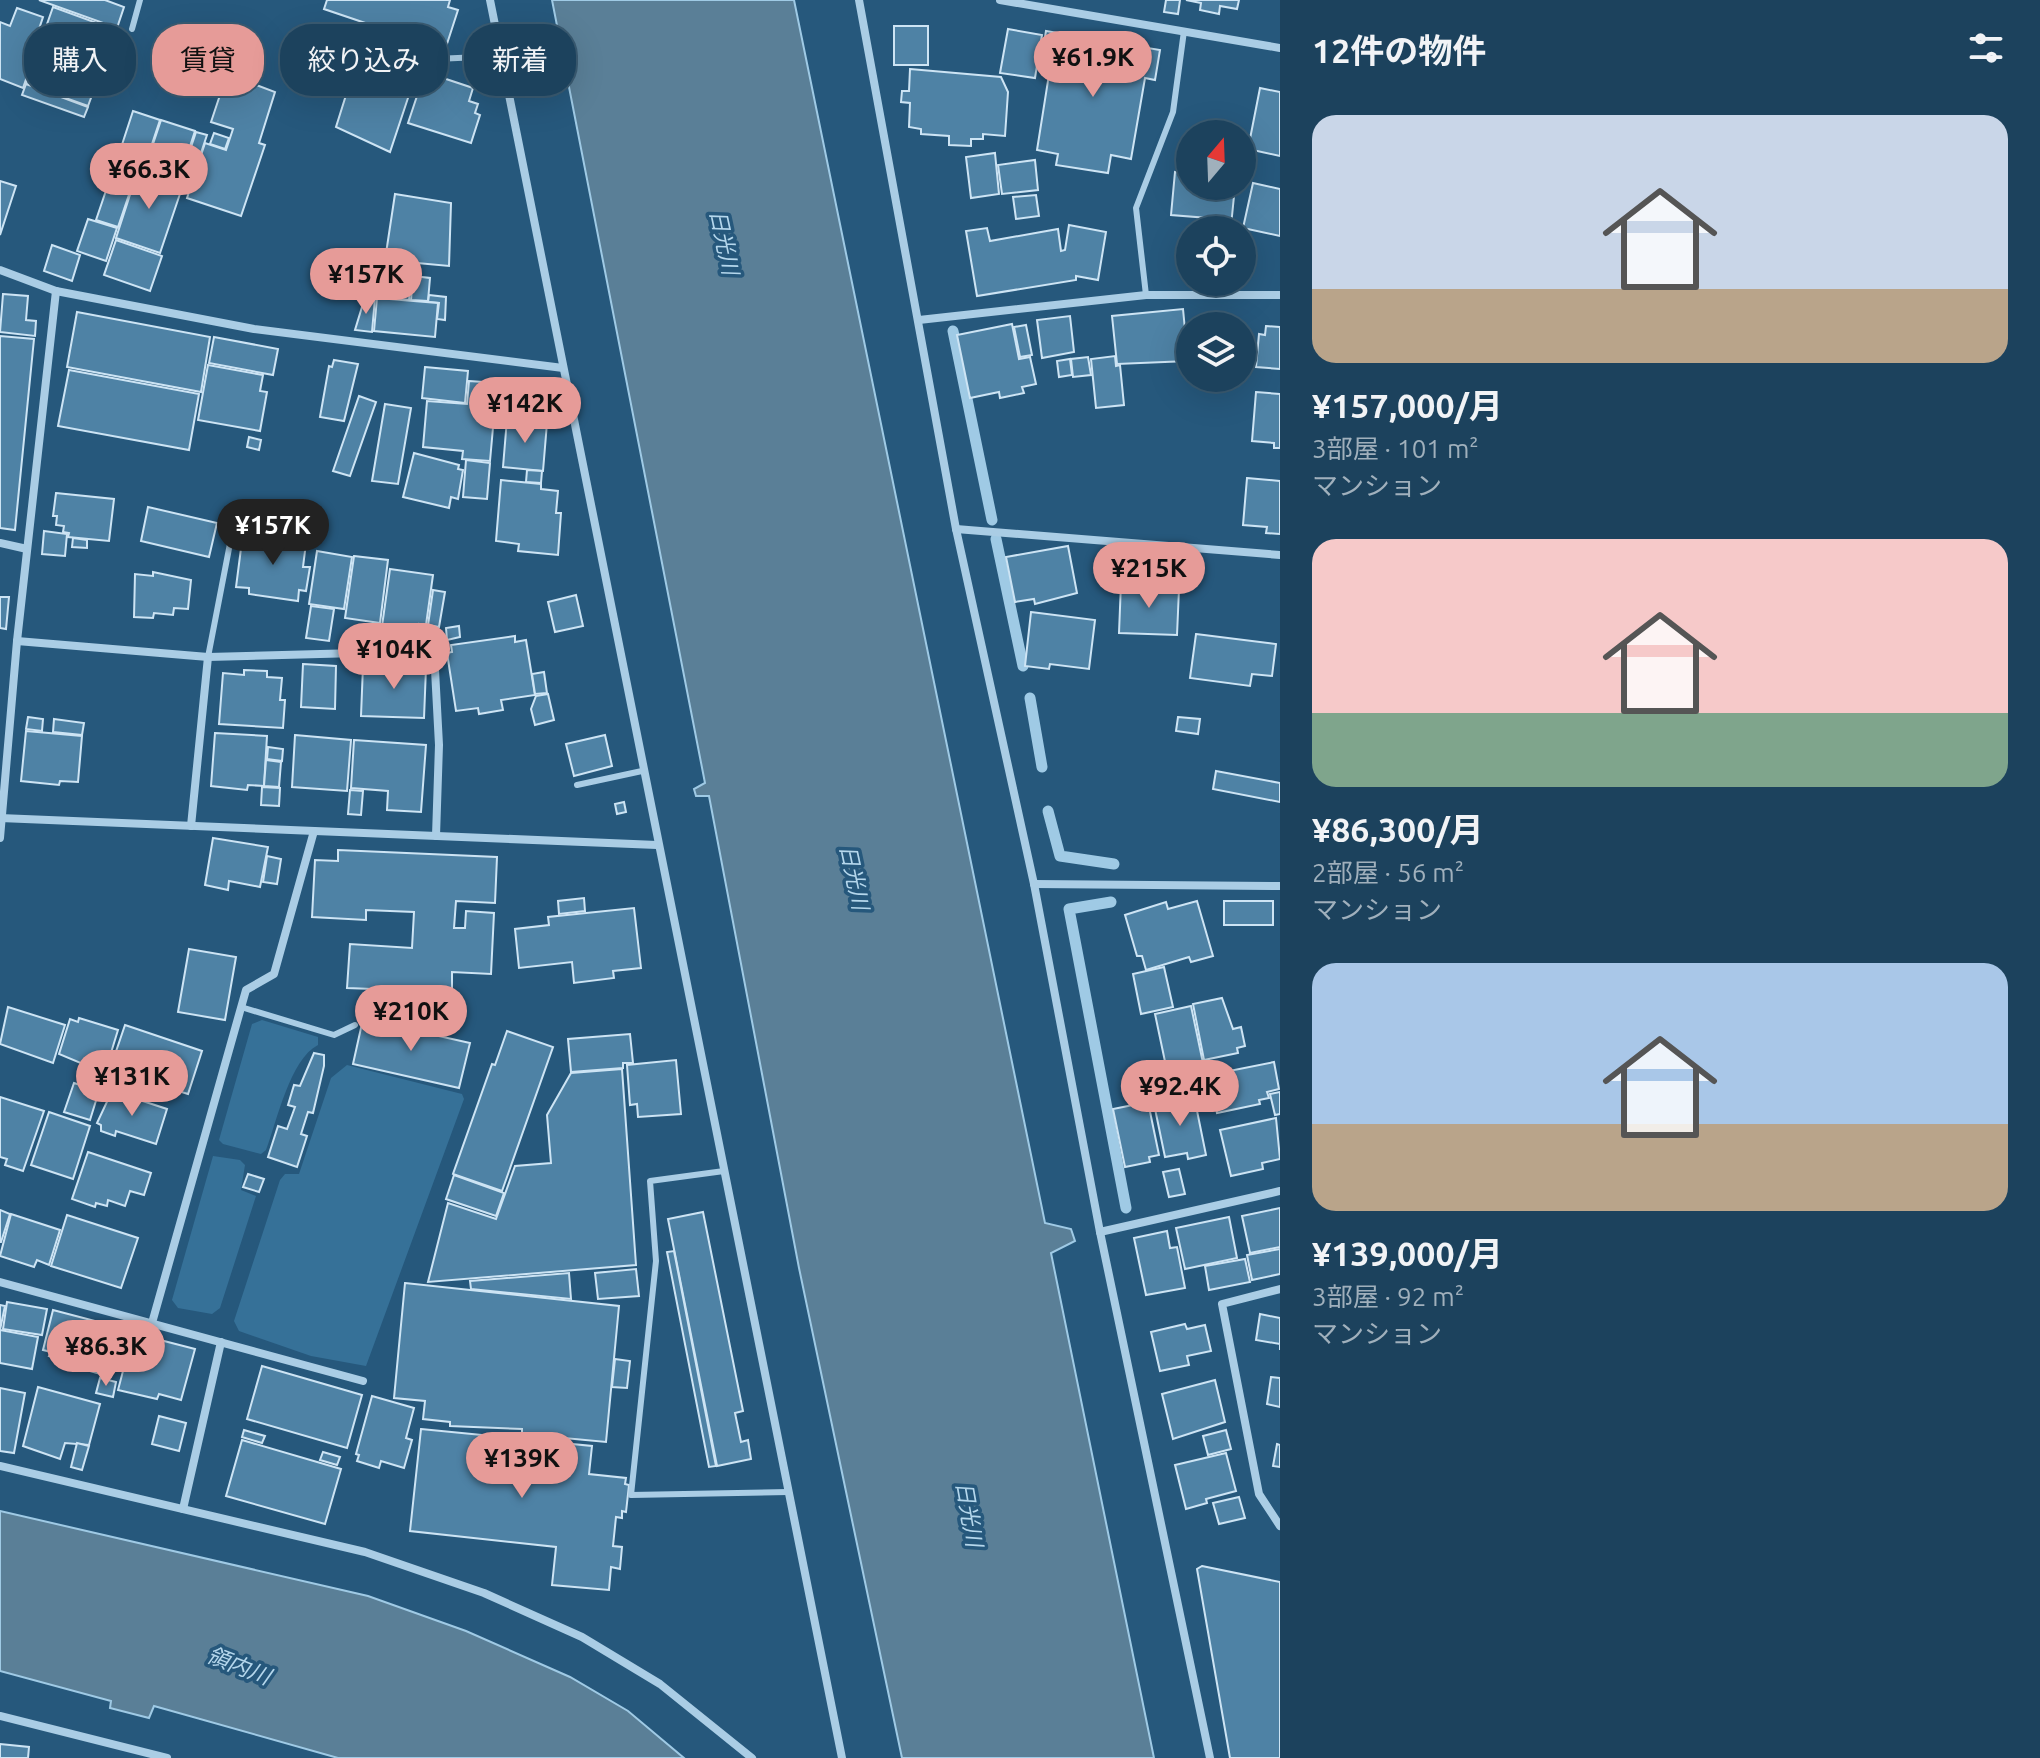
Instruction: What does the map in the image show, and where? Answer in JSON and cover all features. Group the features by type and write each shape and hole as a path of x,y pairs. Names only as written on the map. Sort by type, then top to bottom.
{"street":[{"path":"490,0 495,24"},
{"path":"859,0 956,529 1034,884 1100,1232 1210,1758"},
{"path":"1000,0 1280,48"},
{"path":"510,96 642,771 842,1758"},
{"path":"0,270 56,291 254,329 563,368"},
{"path":"0,838 17,641 56,291"},
{"path":"919,320 1146,295 1280,295"},
{"path":"956,529 1280,555"},
{"path":"0,543 27,549"},
{"path":"17,641 208,657 434,651 439,745 436,836"},
{"path":"191,826 208,657"},
{"path":"1,818 657,845"},
{"path":"152,1323 246,990 274,974 314,831"},
{"path":"1034,884 1280,886"},
{"path":"1100,1232 1280,1191"},
{"path":"0,1282 363,1381"},
{"path":"1280,1289 1222,1304 1259,1494 1280,1526"},
{"path":"183,1509 221,1342"},
{"path":"0,1466 365,1552 484,1593 582,1637 647,1676 752,1758"},
{"path":"0,1716 140,1754 167,1758"}],"lane":[{"path":"133,24 140,0"},
{"path":"1146,295 1136,208 1173,112 1184,31"},
{"path":"208,657 233,528"},
{"path":"577,785 642,771"},
{"path":"241,1007 334,1035 355,1025"},
{"path":"724,1171 650,1181 656,1261 631,1495 788,1492"}],"shaded area":[{"path":"262,1020 318,1037 318,1045 308,1052 292,1077 266,1150 261,1154 223,1144 219,1140 252,1024"},
{"path":"347,1065 462,1094 464,1099 366,1366 311,1356 239,1331 234,1321 280,1180 285,1174 299,1174 331,1078"},
{"path":"213,1156 240,1160 245,1165 241,1190 256,1196 220,1308 212,1314 178,1308 172,1300"}],"water":[{"name":"日光川","path":"552,0 794,0 1045,1223 1071,1229 1075,1241 1051,1253 1154,1758 902,1758 799,1268 709,796 696,796 694,789 705,783 571,96 576,96 576,24 557,24"},
{"name":"領内川","path":"0,1511 368,1596 466,1631 570,1677 628,1711 684,1758 338,1758 154,1706 149,1718 110,1708 111,1701 0,1671"}],"building":[{"path":"39,0 105,0 124,7 118,24 106,24"},
{"path":"327,0 450,0 448,7 458,10 448,41 448,24 368,24 324,9"},
{"path":"1166,0 1180,0 1178,14 1164,12"},
{"path":"1186,0 1239,0 1237,9 1220,6 1219,14 1200,10 1201,3"},
{"path":"53,7 100,24 47,24"},
{"path":"17,8 43,17 41,24 24,24 23,88 0,79 0,22 10,26"},
{"path":"894,26 928,26 928,65 894,65"},
{"path":"1008,29 1042,35 1035,78 1000,73"},
{"path":"1046,31 1160,50 1155,80 1145,78 1131,159 1111,155 1108,173 1056,165 1058,154 1037,150 1051,62 1041,61"},
{"path":"910,69 1001,77 1008,92 1005,136 983,134 983,139 971,139 971,146 949,145 949,136 921,134 921,129 909,127 910,103 901,102 902,91 909,91"},
{"path":"448,80 464,85 464,96 471,96 469,101 478,104 475,113 480,115 471,143 408,123 417,96 448,96"},
{"path":"264,88 275,92 259,143 265,145 241,216 187,198 205,143 226,150 233,129 211,122 220,96 264,96"},
{"path":"1260,88 1280,92 1280,156 1256,151 1254,120"},
{"path":"25,96 58,96 88,107 84,117"},
{"path":"60,96 92,96 88,106"},
{"path":"346,96 409,96 390,152 336,127"},
{"path":"133,111 160,120 143,171 136,173 115,166"},
{"path":"161,120 195,131 178,183 144,171"},
{"path":"196,132 207,135 190,186 179,183"},
{"path":"214,133 229,138 225,149 210,144"},
{"path":"995,153 999,194 971,198 966,157"},
{"path":"1035,160 1038,190 1002,194 998,165"},
{"path":"114,167 136,174 118,227 96,220"},
{"path":"138,170 183,185 160,253 116,238"},
{"path":"1175,172 1176,200 1234,200 1232,216 1171,215"},
{"path":"0,181 16,186 0,235"},
{"path":"1256,184 1280,189 1280,236 1256,231 1256,216 1246,216 1249,200 1256,200"},
{"path":"395,194 451,203 449,266 385,260"},
{"path":"1036,195 1039,216 1016,219 1013,197"},
{"path":"88,219 117,228 106,261 77,251"},
{"path":"1069,225 1106,232 1098,280 1076,276 1076,280 977,296 966,231 987,228 990,241 1058,229 1061,251 1065,250"},
{"path":"116,240 162,256 150,291 104,275"},
{"path":"52,245 80,255 72,281 44,271"},
{"path":"413,276 430,278 428,301 411,300"},
{"path":"372,279 411,282 409,300 365,296"},
{"path":"3,294 28,296 26,320 36,321 35,336 0,332"},
{"path":"429,295 446,297 445,320 437,319 439,303 428,302"},
{"path":"365,297 375,298 372,332 355,330"},
{"path":"377,298 438,303 435,337 374,331"},
{"path":"1183,309 1183,312 1176,312 1176,362 1117,364 1112,316"},
{"path":"77,312 210,337 201,392 67,367"},
{"path":"1070,316 1074,352 1042,358 1037,320"},
{"path":"1012,324 1019,359 1030,357 1036,384 1022,387 1024,393 1000,398 999,392 970,398 957,335"},
{"path":"1026,325 1032,355 1020,357 1014,327"},
{"path":"1266,326 1280,327 1280,369 1256,367 1259,334 1265,335"},
{"path":"0,336 34,339 15,530 0,528"},
{"path":"214,337 278,349 273,375 209,363"},
{"path":"1115,356 1116,366 1120,365 1124,405 1096,408 1091,359"},
{"path":"1088,357 1091,375 1073,377 1071,359"},
{"path":"1070,359 1072,375 1059,377 1057,361"},
{"path":"334,360 358,364 344,421 320,417 329,366 332,367"},
{"path":"208,365 263,375 260,391 267,392 260,431 198,420"},
{"path":"425,367 468,371 465,403 422,398"},
{"path":"69,370 199,394 189,450 58,426"},
{"path":"469,381 497,383 490,461 462,459 463,451 423,447 427,401 467,404"},
{"path":"1256,392 1280,394 1280,448 1274,448 1274,443 1252,441"},
{"path":"359,396 376,402 350,476 333,471"},
{"path":"385,404 411,408 398,484 372,481"},
{"path":"507,419 547,423 543,471 503,467"},
{"path":"249,437 261,440 259,450 247,447"},
{"path":"414,453 459,465 458,469 463,470 458,499 451,497 449,508 403,497"},
{"path":"466,460 490,463 487,499 463,497"},
{"path":"527,470 542,471 541,483 526,482"},
{"path":"1247,478 1280,481 1280,534 1266,533 1267,527 1243,525"},
{"path":"501,480 541,484 541,489 558,491 556,513 561,513 558,555 518,551 519,544 496,541"},
{"path":"56,493 114,499 109,541 68,537 69,533 63,532 64,526 56,525 57,516 53,516"},
{"path":"148,507 217,523 209,557 141,541"},
{"path":"44,531 67,534 65,556 42,554"},
{"path":"243,533 306,543 303,567 310,567 306,591 299,590 298,601 249,594 249,588 236,587"},
{"path":"73,538 87,540 87,548 72,547"},
{"path":"1068,546 1077,593 1035,604 1034,599 1015,602 1006,557"},
{"path":"317,551 352,557 344,609 309,604"},
{"path":"1123,552 1136,553 1135,579 1122,579"},
{"path":"1149,555 1179,556 1178,584 1148,584"},
{"path":"354,556 388,560 380,623 345,618"},
{"path":"390,569 433,575 426,625 419,624 418,631 382,626"},
{"path":"153,572 191,580 188,609 174,608 173,615 154,613 153,618 134,617 135,574 153,576"},
{"path":"1121,583 1179,589 1177,635 1119,633"},
{"path":"433,590 445,592 439,627 428,625"},
{"path":"576,595 583,626 555,632 548,602"},
{"path":"0,597 9,597 6,629 0,628"},
{"path":"311,606 334,609 329,641 306,638"},
{"path":"1031,612 1095,620 1089,669 1050,664 1049,669 1025,666"},
{"path":"459,626 460,637 447,640 446,628"},
{"path":"1196,634 1276,644 1272,676 1252,674 1250,686 1190,678"},
{"path":"515,636 515,642 526,640 535,695 501,700 503,710 479,714 478,708 456,711 447,653 452,652 451,645"},
{"path":"385,663 426,668 424,718 361,716 363,666 385,666"},
{"path":"303,664 336,666 335,709 301,707"},
{"path":"244,670 267,671 267,677 282,678 280,700 285,700 283,728 219,724 223,673 244,675"},
{"path":"544,672 547,693 535,694 532,674"},
{"path":"548,694 554,720 535,725 531,709 536,696"},
{"path":"28,717 43,719 42,731 26,729"},
{"path":"1178,717 1200,719 1198,734 1176,731"},
{"path":"54,719 84,723 82,735 53,732"},
{"path":"26,731 82,736 78,782 60,781 59,785 21,781"},
{"path":"215,733 267,736 264,786 248,785 247,790 211,786"},
{"path":"295,735 351,740 347,791 292,787"},
{"path":"605,735 612,766 574,776 566,744"},
{"path":"354,740 426,745 421,812 387,810 388,791 351,788"},
{"path":"268,747 283,749 282,761 267,759"},
{"path":"266,760 281,762 279,787 264,786"},
{"path":"1216,771 1280,783 1280,802 1213,789"},
{"path":"262,787 280,788 279,806 261,805"},
{"path":"350,790 363,791 361,815 348,814"},
{"path":"624,802 626,812 617,814 615,804"},
{"path":"213,838 268,847 260,887 229,881 228,890 205,885"},
{"path":"338,850 497,857 495,903 456,901 454,928 465,928 466,911 494,913 491,974 452,972 452,992 347,988 350,944 412,948 414,912 366,910 366,920 312,917 315,860 338,861"},
{"path":"267,856 281,859 277,884 263,882"},
{"path":"584,898 585,911 559,914 558,901"},
{"path":"1197,901 1213,956 1191,962 1189,957 1146,970 1142,956 1137,956 1125,915 1166,902 1168,909"},
{"path":"1224,901 1273,901 1273,925 1224,925"},
{"path":"634,908 641,968 613,971 614,978 574,983 572,962 519,968 515,929 549,925 548,917"},
{"path":"189,949 236,957 225,1020 178,1012"},
{"path":"1164,967 1173,1007 1141,1014 1133,974"},
{"path":"1222,998 1233,1029 1241,1027 1245,1046 1237,1048 1238,1053 1204,1060 1193,1004"},
{"path":"1191,1006 1203,1063 1167,1071 1155,1014"},
{"path":"8,1007 65,1025 53,1063 0,1044"},
{"path":"79,1018 118,1030 106,1069 91,1064 90,1067 59,1054 70,1019 78,1022"},
{"path":"363,1019 470,1043 459,1088 353,1064"},
{"path":"125,1025 202,1051 188,1094 149,1082 148,1088 133,1084 135,1077 110,1069"},
{"path":"507,1031 553,1047 502,1191 453,1174"},
{"path":"630,1034 633,1063 623,1063 623,1068 571,1072 568,1039"},
{"path":"314,1053 324,1055 324,1066 313,1113 308,1112 301,1134 307,1136 297,1167 268,1157 278,1126 287,1129 295,1107 288,1105 294,1085 300,1086"},
{"path":"676,1060 681,1114 638,1117 637,1104 630,1105 627,1065"},
{"path":"1274,1062 1279,1089 1267,1092 1269,1098 1259,1100 1260,1104 1217,1113 1209,1075"},
{"path":"622,1069 636,1265 428,1282 448,1203 496,1219 515,1166 551,1163 547,1115 571,1073"},
{"path":"74,1083 99,1091 90,1120 64,1112"},
{"path":"112,1091 167,1109 156,1144 116,1131 115,1136 101,1131 101,1125 97,1123"},
{"path":"1280,1092 1280,1114 1275,1115 1270,1094"},
{"path":"1194,1096 1206,1155 1188,1159 1187,1153 1165,1157 1154,1104"},
{"path":"0,1097 44,1111 23,1171 5,1165 7,1159 0,1157"},
{"path":"1148,1102 1159,1155 1149,1157 1150,1162 1125,1167 1113,1109"},
{"path":"49,1112 90,1126 73,1179 31,1165"},
{"path":"1276,1118 1280,1159 1262,1163 1263,1169 1231,1176 1220,1130"},
{"path":"88,1152 151,1173 144,1195 130,1191 125,1206 108,1200 107,1206 96,1203 95,1207 72,1199"},
{"path":"1179,1169 1185,1194 1169,1197 1163,1172"},
{"path":"248,1174 264,1179 259,1192 243,1187"},
{"path":"454,1175 504,1193 496,1216 446,1199"},
{"path":"1280,1208 1280,1247 1250,1253 1242,1216"},
{"path":"0,1210 10,1214 1,1242 0,1242"},
{"path":"703,1212 743,1411 735,1413 741,1442 748,1440 751,1459 717,1466 668,1219"},
{"path":"11,1214 60,1230 49,1265 37,1260 34,1267 0,1256"},
{"path":"67,1215 138,1238 121,1288 51,1266"},
{"path":"1229,1217 1237,1258 1185,1269 1176,1228"},
{"path":"1167,1231 1170,1248 1177,1247 1185,1288 1146,1295 1134,1238"},
{"path":"1280,1249 1280,1274 1252,1280 1247,1255"},
{"path":"674,1251 716,1466 709,1467 667,1252"},
{"path":"1245,1259 1250,1282 1209,1290 1205,1266"},
{"path":"636,1269 639,1296 598,1299 595,1273"},
{"path":"569,1273 571,1299 471,1289 470,1281"},
{"path":"405,1283 619,1306 606,1442 522,1434 522,1429 450,1426 450,1422 423,1419 425,1401 394,1398"},
{"path":"7,1302 47,1309 42,1335 3,1329"},
{"path":"0,1305 5,1306 0,1330"},
{"path":"53,1310 129,1330 123,1353 118,1351 111,1377 83,1369 84,1365 49,1356 51,1352 43,1350"},
{"path":"1260,1314 1280,1318 1280,1344 1256,1340"},
{"path":"1185,1324 1187,1329 1205,1325 1211,1351 1187,1356 1189,1365 1160,1371 1151,1332"},
{"path":"0,1330 38,1337 32,1369 0,1363"},
{"path":"133,1333 195,1349 181,1400 159,1394 157,1399 118,1390"},
{"path":"615,1359 630,1361 627,1388 612,1387"},
{"path":"262,1366 362,1395 347,1448 247,1419"},
{"path":"1271,1377 1280,1378 1280,1407 1267,1404"},
{"path":"100,1378 116,1382 113,1397 96,1393"},
{"path":"1215,1380 1225,1422 1173,1439 1162,1394"},
{"path":"38,1387 100,1404 89,1445 65,1443 60,1459 23,1446"},
{"path":"0,1388 25,1393 14,1453 0,1451"},
{"path":"372,1396 414,1408 406,1438 412,1440 404,1468 381,1461 379,1468 357,1461 359,1455 356,1454"},
{"path":"159,1416 186,1423 179,1451 152,1444"},
{"path":"421,1429 592,1446 589,1474 626,1478 625,1484 629,1485 626,1512 622,1511 622,1518 616,1517 613,1546 622,1547 620,1569 611,1567 609,1590 552,1585 556,1547 410,1531"},
{"path":"244,1430 265,1436 262,1443 242,1437"},
{"path":"1226,1430 1231,1449 1208,1455 1203,1436"},
{"path":"242,1440 341,1469 325,1524 226,1496"},
{"path":"77,1443 89,1446 82,1470 71,1467"},
{"path":"1277,1444 1280,1445 1280,1467 1273,1466"},
{"path":"323,1452 340,1457 337,1465 320,1460"},
{"path":"1226,1453 1236,1491 1206,1499 1207,1503 1186,1509 1175,1465"},
{"path":"1239,1497 1245,1518 1219,1524 1213,1503"},
{"path":"1202,1566 1280,1582 1280,1758 1230,1758 1197,1569"},
{"path":"0,1744 29,1747 28,1758 0,1758"}],"waterway":[{"path":"953,331 992,520"},
{"path":"996,539 1023,666"},
{"path":"1030,698 1042,767"},
{"path":"1048,811 1060,856 1114,864"},
{"path":"1111,902 1069,909 1126,1208"}]}
